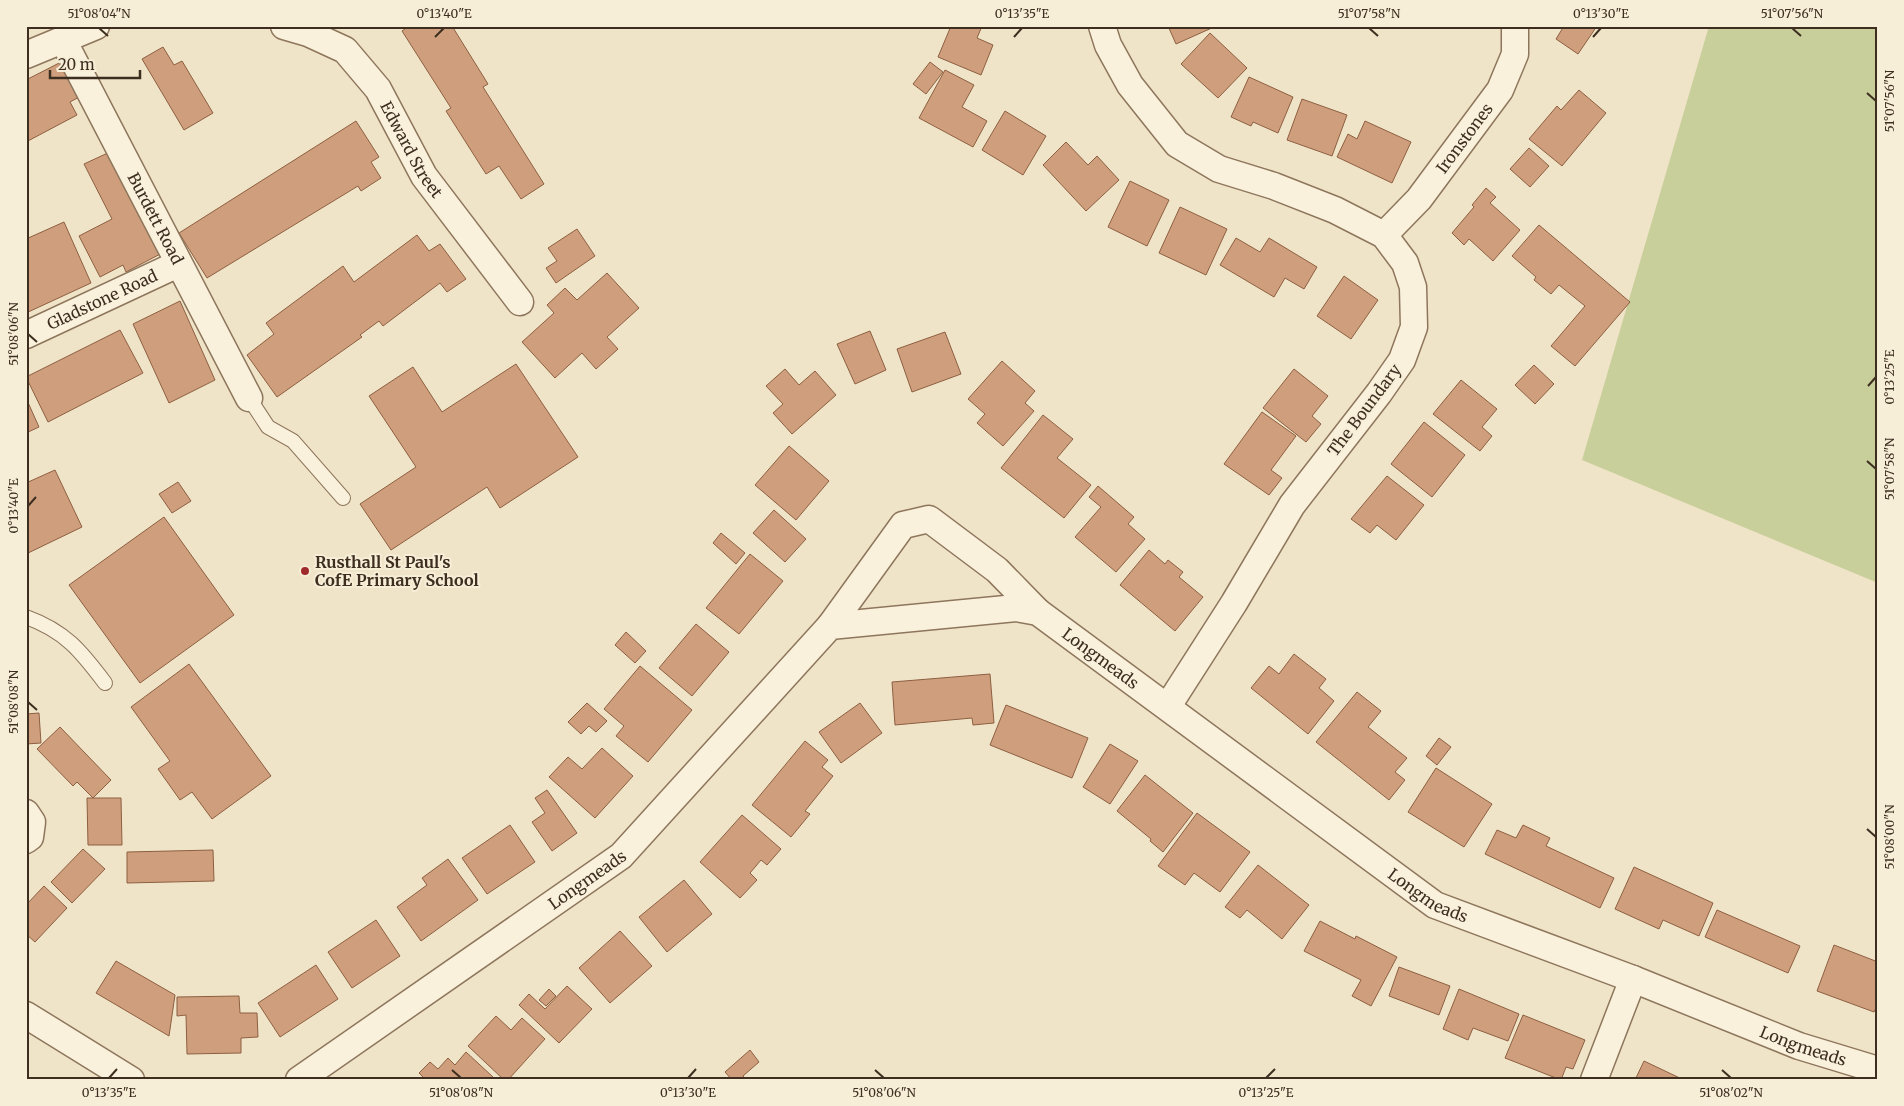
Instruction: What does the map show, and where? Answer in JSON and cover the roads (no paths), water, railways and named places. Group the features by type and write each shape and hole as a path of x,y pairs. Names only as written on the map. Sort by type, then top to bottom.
{"street":[{"path":"26,55 96,26"},
{"name":"Edward Street","path":"284,26 308,33 341,38 378,89 424,176 520,302"},
{"name":"The Boundary","path":"1102,26 1108,45 1130,85 1177,144 1219,169 1274,186 1335,210 1384,235 1405,262 1414,287 1414,327 1402,360 1379,393 1292,505 1234,603 1168,706"},
{"name":"Ironstones","path":"1384,235 1419,199 1500,90 1514,54 1516,26"},
{"name":"Burdett Road","path":"62,40 249,398"},
{"name":"Gladstone Road","path":"26,335 178,264"},
{"name":"Longmeads","path":"299,1080 621,856 830,626 903,525 929,519 997,570 1038,612 1168,706 1435,905 1633,979 1799,1046 1878,1070"},
{"name":"Longmeads","path":"830,626 1016,608 1038,612"},
{"path":"26,813 32,822 30,837 26,840"},
{"path":"1594,1080 1633,979"},
{"path":"26,1015 131,1080"}],"lane":[{"path":"249,398 268,427 293,442 343,498"},
{"path":"26,617 48,625 80,651 105,683"}],"place":[{"name":"Rusthall St Paul's CofE Primary School","path":"305,571"}]}
